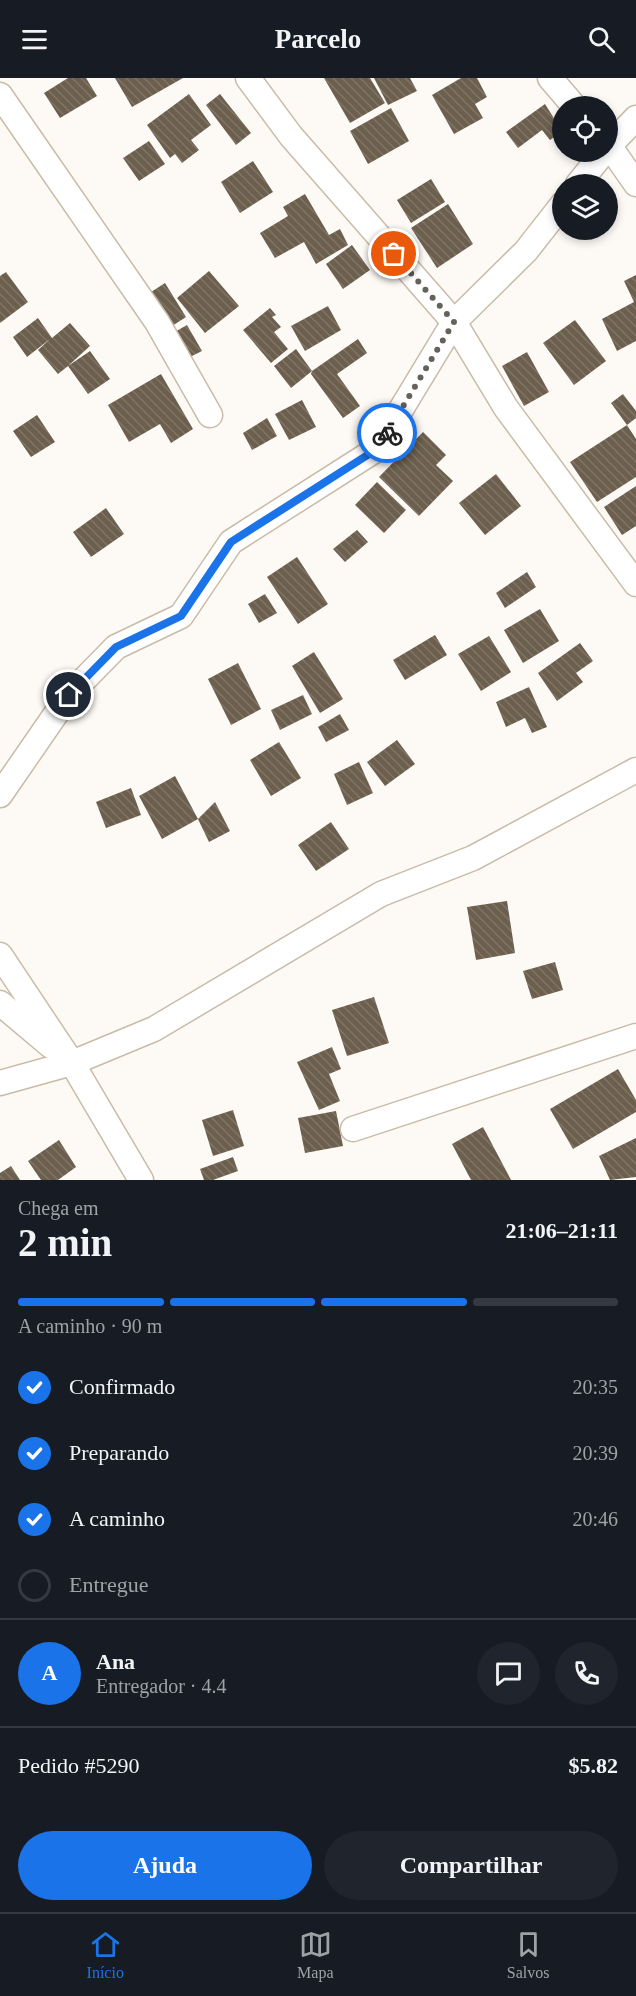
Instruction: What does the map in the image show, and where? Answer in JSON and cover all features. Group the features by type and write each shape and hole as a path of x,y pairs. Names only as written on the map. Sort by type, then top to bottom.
{"street":[{"path":"248,78 291,136 454,322 506,408 636,584"},
{"path":"550,78 565,96"},
{"path":"0,95 157,322 210,415"},
{"path":"618,136 636,118"},
{"path":"618,161 636,184"},
{"path":"586,174 595,162"},
{"path":"0,795 69,695 116,647 181,616 231,542 377,449 454,322 526,251 552,218"},
{"path":"0,1083 72,1063 154,1029 381,894 473,858 636,770"},
{"path":"0,955 72,1063 141,1180"},
{"path":"0,1003 72,1063"},
{"path":"353,1130 636,1036"}],"building":[{"path":"68,78 86,78 97,96 60,118 44,93"},
{"path":"115,78 183,78 132,107"},
{"path":"324,78 370,78 385,103 350,123"},
{"path":"374,78 410,78 417,91 388,105"},
{"path":"461,78 477,78 487,97 475,104 483,118 454,134 432,95"},
{"path":"189,94 211,125 191,140 199,150 182,163 175,154 170,158 147,125"},
{"path":"220,94 251,133 236,145 206,105"},
{"path":"545,104 552,115 552,138 550,140 542,130 518,148 506,132"},
{"path":"391,108 409,141 368,164 350,131"},
{"path":"149,141 165,164 139,181 123,158"},
{"path":"253,161 273,192 240,213 221,182"},
{"path":"431,179 445,202 411,223 397,200"},
{"path":"305,194 329,235 340,229 348,245 316,264 304,242 275,258 260,233 288,216 283,207"},
{"path":"448,204 473,244 437,268 411,228"},
{"path":"352,245 370,270 343,289 326,264"},
{"path":"209,271 239,306 205,333 177,298"},
{"path":"6,272 28,302 0,323 0,276"},
{"path":"636,275 636,341 617,351 602,319 634,302 624,281"},
{"path":"165,283 186,317 169,328 148,294"},
{"path":"328,306 341,330 305,351 291,326"},
{"path":"270,308 276,315 272,317 281,327 274,332 288,349 271,363 243,330"},
{"path":"38,318 52,338 70,323 90,346 58,374 38,350 50,339 27,357 13,337"},
{"path":"575,320 606,361 574,385 543,343"},
{"path":"187,325 202,351 188,358 173,333"},
{"path":"358,339 367,353 337,374 360,406 343,418 311,374 312,371"},
{"path":"296,349 312,371 291,388 274,366"},
{"path":"90,351 110,379 88,394 68,366"},
{"path":"527,352 549,392 524,406 502,366"},
{"path":"161,374 193,429 171,443 160,424 129,442 108,405"},
{"path":"623,394 636,411 636,418 627,425 611,403"},
{"path":"302,400 316,427 289,440 275,414"},
{"path":"37,415 55,442 31,457 13,431"},
{"path":"267,418 277,436 252,450 243,433"},
{"path":"627,425 636,439 636,477 597,502 570,462"},
{"path":"423,432 446,455 436,465 453,481 419,516 379,477"},
{"path":"496,474 521,506 485,535 459,503"},
{"path":"377,482 406,510 384,533 355,505"},
{"path":"636,486 636,526 622,535 604,507"},
{"path":"106,508 124,534 91,557 73,532"},
{"path":"357,530 368,542 345,562 333,549"},
{"path":"297,557 328,604 298,624 267,577"},
{"path":"527,572 536,587 505,608 496,593"},
{"path":"265,594 277,613 259,623 248,604"},
{"path":"540,609 559,641 523,663 504,630"},
{"path":"435,635 447,655 405,680 393,660"},
{"path":"489,636 511,672 481,691 458,654"},
{"path":"580,643 593,661 576,673 583,682 557,701 538,673"},
{"path":"314,652 343,699 320,713 292,666"},
{"path":"238,663 261,709 231,725 208,679"},
{"path":"529,687 547,727 532,733 525,718 506,727 496,702"},
{"path":"303,695 312,714 280,730 271,710"},
{"path":"340,714 349,730 326,742 318,727"},
{"path":"397,740 415,764 385,786 367,762"},
{"path":"279,742 301,778 271,796 250,760"},
{"path":"359,762 373,793 347,805 334,774"},
{"path":"175,776 198,819 162,839 139,796"},
{"path":"131,788 141,815 106,828 96,802"},
{"path":"215,802 230,831 209,842 198,819"},
{"path":"331,822 349,849 316,871 298,845"},
{"path":"507,901 515,953 476,960 467,907"},
{"path":"555,962 563,990 532,999 523,971"},
{"path":"374,997 389,1043 347,1056 332,1010"},
{"path":"332,1047 341,1069 329,1074 340,1101 319,1110 297,1062"},
{"path":"618,1069 636,1100 636,1112 573,1149 550,1109"},
{"path":"233,1110 244,1146 213,1156 202,1120"},
{"path":"336,1111 343,1146 305,1153 298,1118"},
{"path":"483,1127 511,1180 471,1180 452,1144"},
{"path":"636,1138 636,1177 610,1180 599,1156"},
{"path":"59,1140 76,1167 58,1180 41,1180 28,1161"},
{"path":"233,1157 238,1171 213,1180 204,1180 200,1169"},
{"path":"11,1166 20,1180 0,1180 0,1173"}],"way so far":[{"path":"387,433 454,322 394,254"}],"route":[{"path":"69,695 116,647 181,616 231,542 377,449 387,433"}]}
